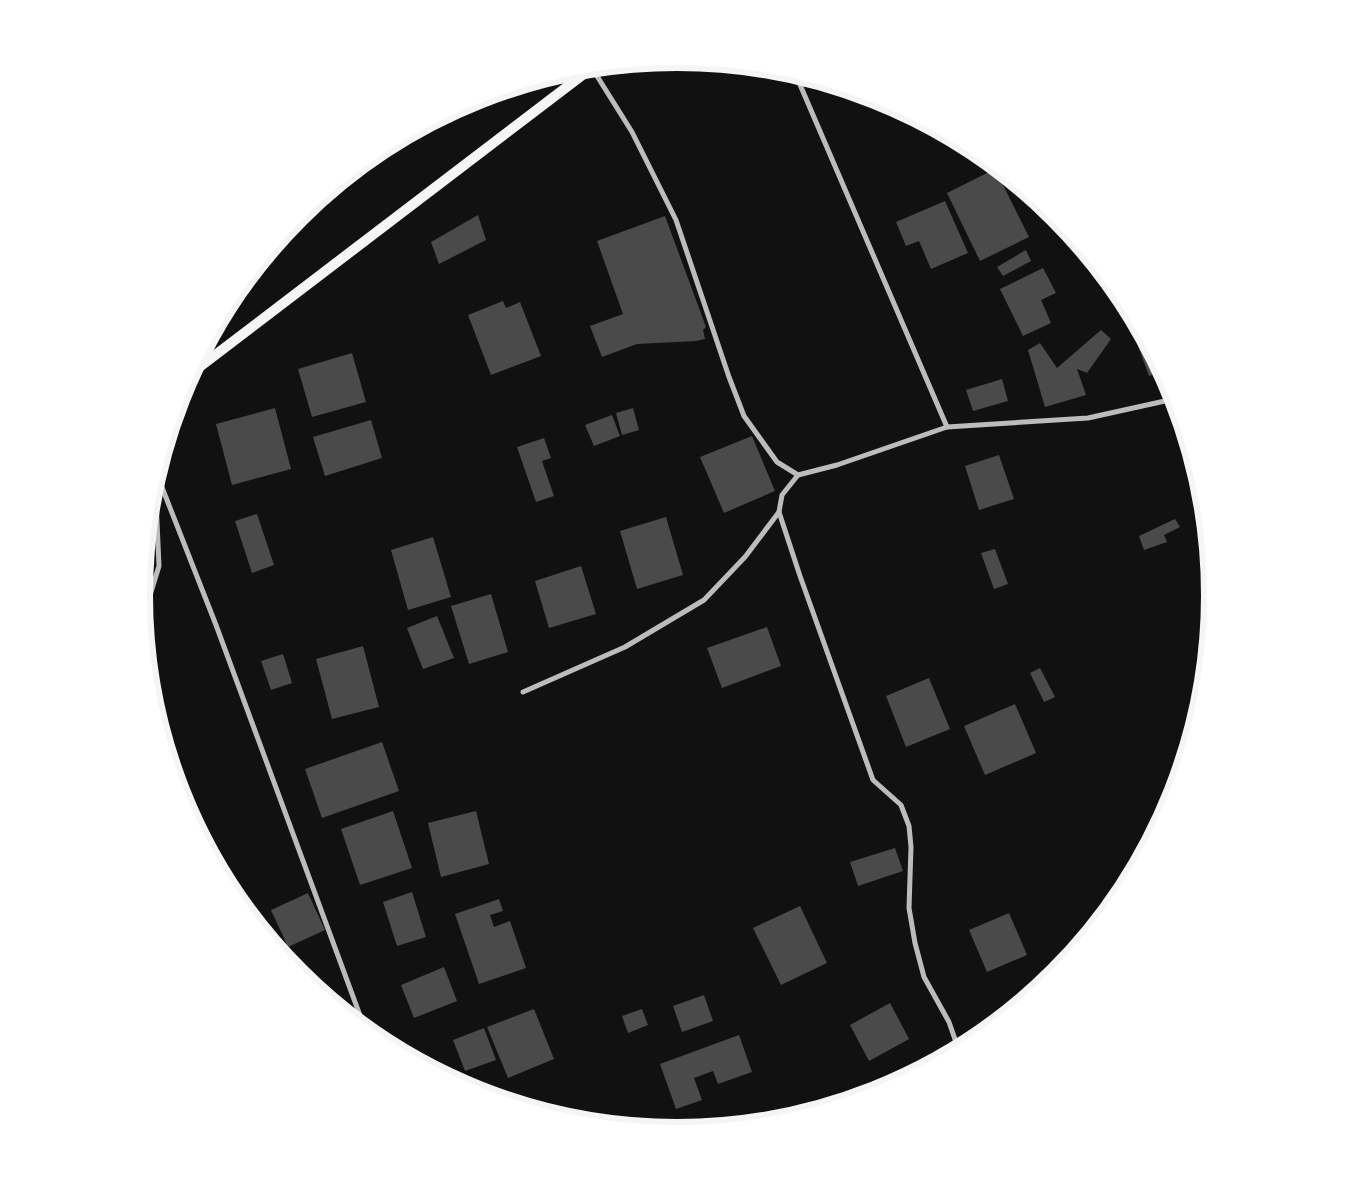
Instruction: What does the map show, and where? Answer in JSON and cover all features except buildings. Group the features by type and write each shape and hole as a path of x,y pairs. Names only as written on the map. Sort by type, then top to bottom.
{"main road":[{"path":"202,365 579,77"}],"street":[{"path":"596,74 632,132 676,220 744,416 777,462 798,476"},
{"path":"799,82 947,427"},
{"path":"955,1041 948,1022 924,978 915,943 909,908 911,847 909,826 901,805 873,780 800,576 780,512 782,495 798,476 947,427 1088,418 1166,401"},
{"path":"161,486 216,625 360,1016"},
{"path":"523,692 625,647 704,600 745,557 780,512"},
{"path":"150,594 158,566 156,513"}]}
